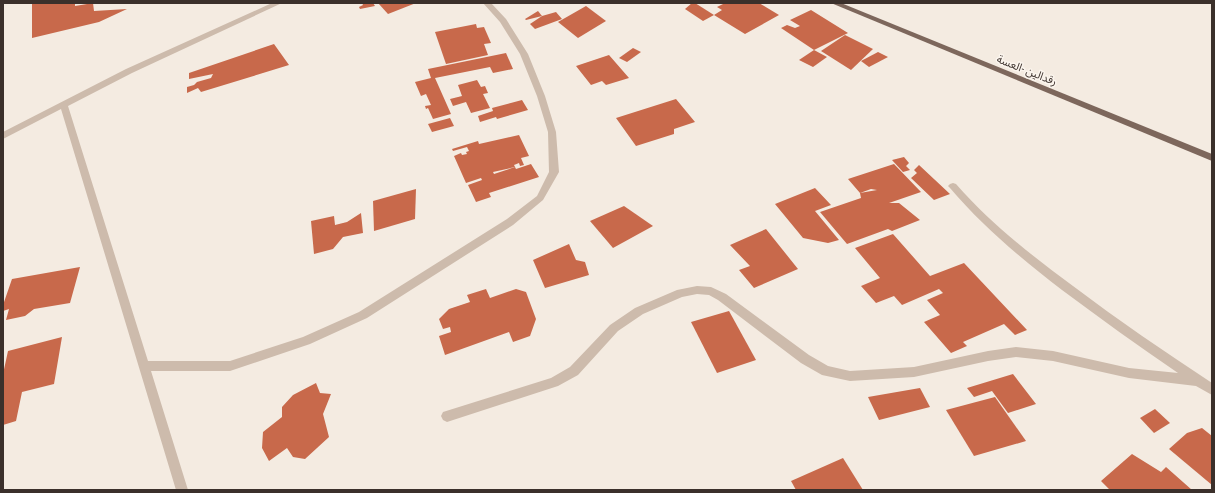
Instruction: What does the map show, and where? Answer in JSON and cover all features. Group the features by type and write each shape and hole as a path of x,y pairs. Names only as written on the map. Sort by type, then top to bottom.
{"main road":[{"name":"رقدالين -العسة","path":"835,3 1212,158"}],"street":[{"path":"3,136 130,71 278,3"},
{"path":"144,366 230,366 306,341 369,311 510,222 540,198 554,172 552,132 541,96 524,54 503,21 487,3"},
{"path":"64,105 182,490"},
{"path":"953,186 971,208 999,234 1106,317 1212,390"},
{"path":"447,416 554,382 574,371 614,328 639,311 682,293 697,290 710,290 722,297 805,359 826,371 850,376 914,372 988,356 1016,352 1053,356 1129,373 1199,381"}],"building":[{"path":"75,3 75,6 93,3 94,11 127,9 99,22 32,38 32,4"},
{"path":"362,3 373,3 375,6 360,9 359,7 363,5"},
{"path":"378,3 416,3 388,14"},
{"path":"692,3 695,3 714,15 703,21 685,9"},
{"path":"725,3 759,3 779,15 745,34 714,15 722,10 717,7"},
{"path":"586,6 606,21 578,38 558,22"},
{"path":"811,10 848,33 814,50 781,28 787,25 795,28 800,26 790,20"},
{"path":"538,11 542,16 525,19"},
{"path":"556,12 562,19 535,29 530,24 542,16"},
{"path":"476,24 477,28 484,27 491,43 484,44 488,55 446,64 435,32"},
{"path":"845,35 873,49 851,70 821,51"},
{"path":"274,44 289,65 201,92 198,88 187,93 187,87 211,78 213,74 189,79 189,73"},
{"path":"633,48 641,52 627,62 619,58"},
{"path":"814,50 827,57 813,67 799,60"},
{"path":"878,52 888,57 869,67 861,61"},
{"path":"506,53 513,69 493,73 490,67 435,78 451,114 433,119 428,108 426,109 425,106 431,105 426,94 421,96 415,82 431,78 428,69"},
{"path":"609,55 629,78 606,85 602,81 591,85 576,66"},
{"path":"477,80 481,87 485,86 488,93 483,94 490,108 471,113 466,102 453,106 450,99 462,96 458,85"},
{"path":"676,99 695,122 674,129 674,134 636,146 616,118"},
{"path":"522,100 528,110 497,119 496,117 480,122 478,116 493,111 492,108"},
{"path":"450,118 454,126 432,132 428,124"},
{"path":"519,135 529,156 521,158 524,165 520,166 519,163 514,165 516,169 531,164 539,177 489,193 491,197 476,202 468,185 482,180 481,178 466,183 454,156 461,153 462,155 467,154 466,152 469,151 467,147 453,151 452,149 478,141 479,144","holes":["515,167 494,174 493,172"]},
{"path":"904,157 909,163 906,166 910,170 903,172 892,160"},
{"path":"894,164 921,192 889,203 899,203 920,220 892,231 888,229 847,244 820,212 861,198 860,193 848,179","holes":["871,189 877,190 860,193"]},
{"path":"919,165 950,194 934,200 911,178 917,173 914,170"},
{"path":"815,188 831,205 815,211 839,240 828,243 803,238 775,204"},
{"path":"416,189 415,219 374,231 373,201"},
{"path":"624,206 653,226 613,248 590,221"},
{"path":"361,213 363,233 343,237 333,249 314,254 311,221 334,216 335,225 347,222"},
{"path":"766,229 798,269 754,288 739,270 750,266 730,245"},
{"path":"893,234 930,276 964,263 1027,330 1015,335 1004,324 963,342 967,346 951,353 924,322 940,315 927,300 943,293 939,289 902,305 894,296 876,303 861,286 880,278 855,248"},
{"path":"569,244 576,260 585,262 589,275 545,288 533,260"},
{"path":"80,267 70,303 34,309 25,316 6,320 9,309 3,311 3,305 12,279"},
{"path":"486,289 490,298 516,289 526,292 536,319 530,336 513,342 509,332 445,355 439,336 451,332 450,327 443,329 439,319 449,309 470,302 467,295"},
{"path":"729,311 756,360 717,373 691,322"},
{"path":"62,337 54,384 22,392 16,421 3,425 3,374 8,351"},
{"path":"1013,374 1036,404 1008,413 992,391 974,397 967,388"},
{"path":"316,383 320,393 331,394 323,414 329,437 305,459 293,457 287,448 269,461 262,448 263,432 282,417 282,407 293,395"},
{"path":"920,388 930,407 879,420 868,397"},
{"path":"995,397 1026,441 974,456 946,410"},
{"path":"1155,409 1170,423 1154,433 1140,418"},
{"path":"1202,428 1212,436 1212,485 1169,449 1187,433"},
{"path":"1132,454 1161,472 1166,467 1192,490 1110,490 1101,481"},
{"path":"843,458 863,490 796,490 791,481"}]}
